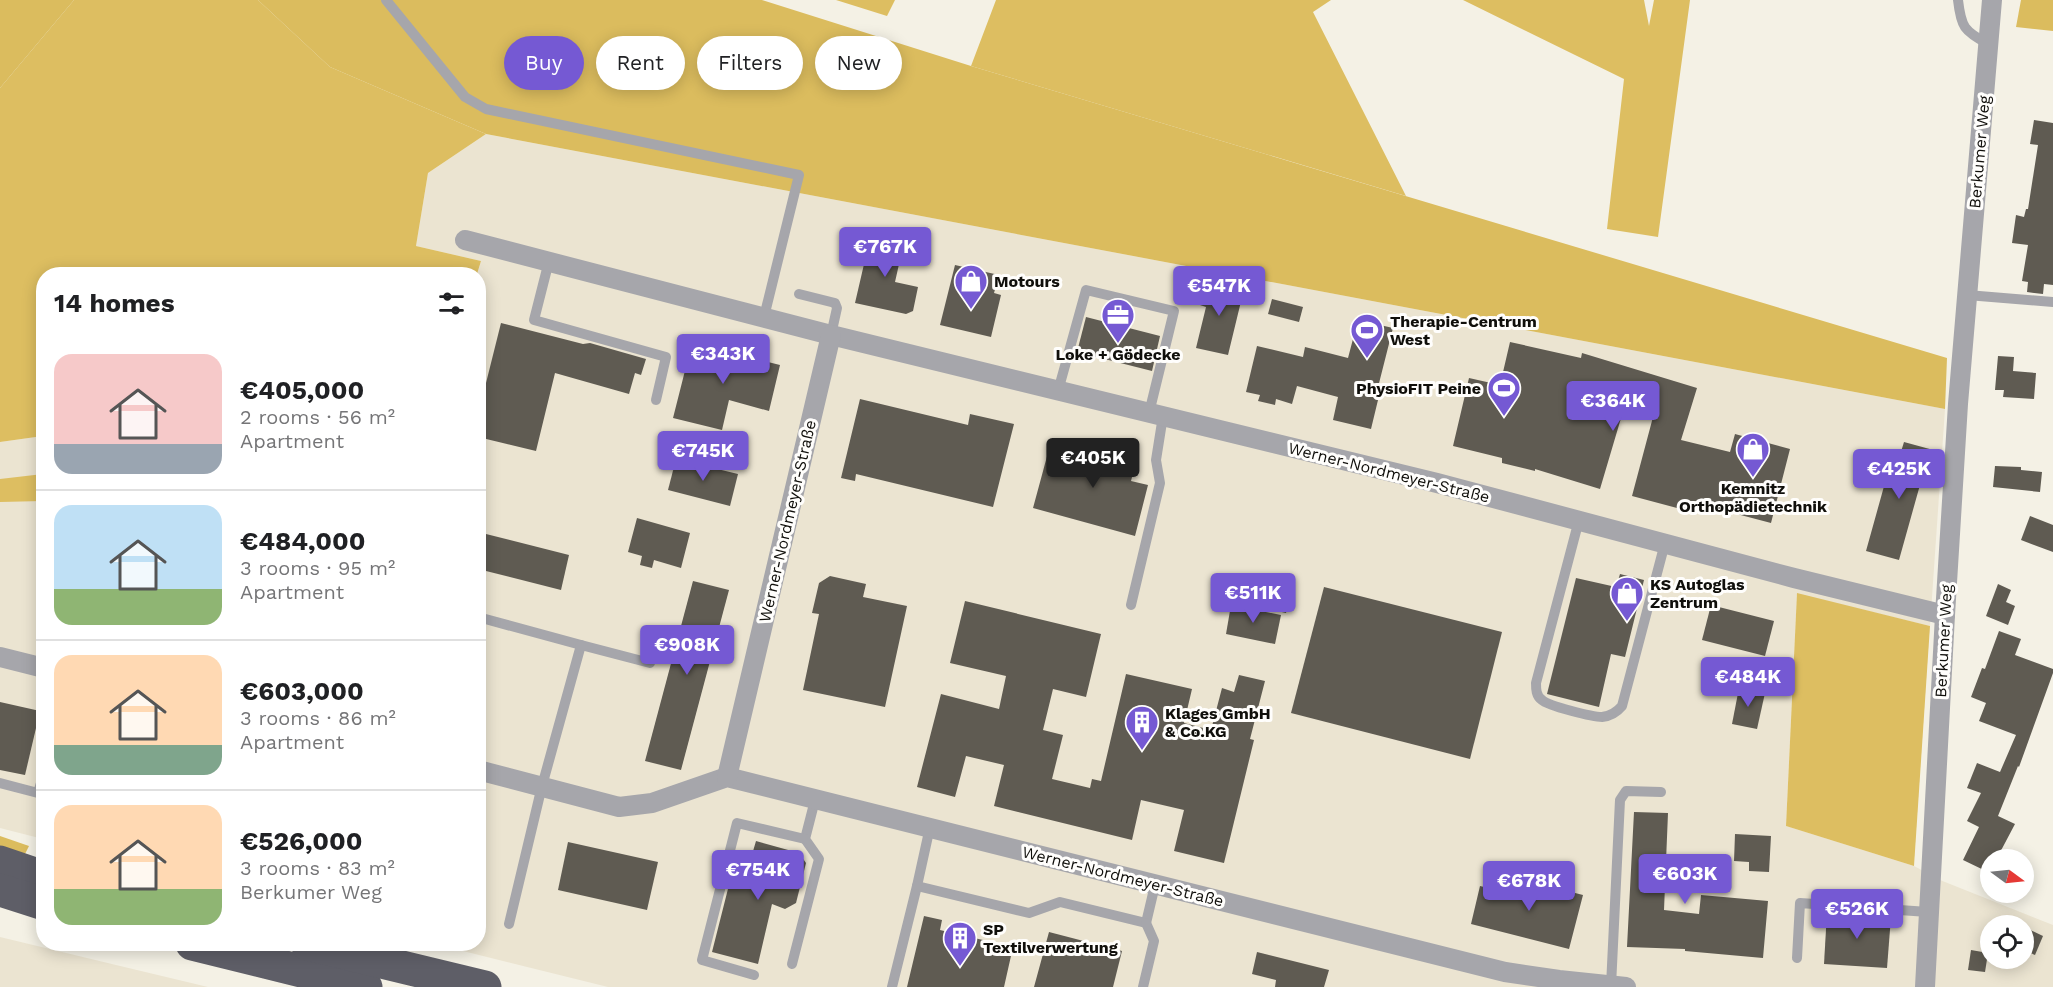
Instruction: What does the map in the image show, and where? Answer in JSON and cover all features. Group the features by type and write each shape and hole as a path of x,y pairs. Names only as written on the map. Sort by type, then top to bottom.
{"highway":[{"path":"0,862 36,874"},
{"path":"0,890 36,901"},
{"path":"220,951 366,987"},
{"path":"336,951 485,987"}],"street":[{"name":"Berkumer Weg","path":"1925,987 1958,404 1992,0"},
{"name":"Werner-Nordmeyer-Straße","path":"465,240 831,335 1437,483 1794,578 1945,615"},
{"name":"Werner-Nordmeyer-Straße","path":"831,335 727,777 1505,972 1618,986"},
{"path":"0,657 36,666"},
{"path":"486,772 620,807 652,803 727,777"}],"lane":[{"path":"386,0 465,97 486,109 799,175 764,317"},
{"path":"1958,0 1960,21 1971,35 1988,44"},
{"path":"549,261 534,320 666,357 656,400"},
{"path":"1058,391 1086,290 1174,311 1156,415 1156,460 1160,483 1131,605"},
{"path":"800,294 835,303 837,309 831,335"},
{"path":"1967,295 2053,302"},
{"path":"1580,520 1536,683 1537,694 1541,700 1551,705 1601,717 1615,713 1622,706 1665,543"},
{"path":"486,619 650,663"},
{"path":"510,924 542,786 581,645"},
{"path":"0,783 36,792"},
{"path":"1618,986 1620,800 1626,791 1661,792"},
{"path":"805,838 815,800"},
{"path":"754,975 702,960 737,823 805,838 819,859 792,964"},
{"path":"892,987 930,828"},
{"path":"1143,987 1154,941 1146,923 1155,885"},
{"path":"917,886 1029,913 1060,902 1146,923"},
{"path":"1797,957 1800,903 1928,912"}],"shaded area":[{"path":"0,0 74,0 0,88"},
{"path":"74,0 258,0 330,67 486,134 428,173 416,246 481,261 479,267 36,267 36,437 0,442 0,88"},
{"path":"258,0 762,0 876,36 815,36 815,90 902,90 902,44 1947,358 1945,409 486,134 330,67"},
{"path":"836,0 895,0 887,16"},
{"path":"996,0 1331,0 1313,12 1406,196 971,66"},
{"path":"1463,0 1644,0 1649,26 1654,0 1690,0 1658,237 1607,229 1624,79"},
{"path":"2021,0 2053,0 2053,31 2016,27"},
{"path":"486,134 1945,409 1930,626 1797,594 1786,826 1914,866 1940,880 1980,896 1980,903 1998,903 2028,915 1980,915 1980,969 2034,969 2034,917 2053,925 2053,987 608,987 463,951 486,951 486,267 479,267 481,261 416,246 428,173"},
{"path":"36,437 36,837 0,828 0,442"},
{"path":"36,475 36,501 0,502 0,479"},
{"path":"1797,593 1930,626 1914,866 1786,826"},
{"path":"0,836 29,846 0,904"},
{"path":"0,937 36,946 36,951 58,951 208,987 0,987"}],"building":[{"path":"2034,120 2053,123 2053,285 2044,284 2043,294 2027,292 2028,282 2022,281 2028,245 2012,243 2016,215 2024,217 2028,209 2038,145 2030,144"},
{"path":"871,234 904,242 895,282 918,287 913,311 906,314 855,303"},
{"name":"Motours","path":"955,265 999,275 994,293 1001,295 991,337 940,325"},
{"path":"1205,280 1244,289 1228,355 1196,348 1206,307 1200,305"},
{"path":"1272,299 1303,307 1299,322 1268,314"},
{"name":"Loke + Gödecke","path":"1086,317 1160,336 1152,371 1077,352"},
{"path":"1358,320 1393,328 1375,399 1378,400 1371,429 1333,420 1338,397 1297,386 1292,404 1276,399 1275,405 1258,401 1260,395 1246,392 1257,346 1303,357 1305,347 1348,358"},
{"path":"501,323 583,344 590,343 646,359 641,375 635,373 629,394 555,373 536,451 486,439 486,383"},
{"path":"1510,342 1581,358 1582,353 1697,388 1681,440 1730,452 1735,434 1790,449 1771,523 1695,503 1692,512 1632,496 1653,417 1624,408 1600,489 1535,469 1535,471 1502,463 1502,458 1453,446 1469,378 1500,385"},
{"path":"692,343 780,365 769,411 729,400 722,430 673,418"},
{"path":"1998,356 2014,357 2013,371 2036,373 2034,399 2003,397 2004,390 1995,390"},
{"path":"860,399 968,425 970,414 1014,424 993,507 856,474 855,481 841,478"},
{"path":"1904,442 1937,451 1932,469 1925,467 1899,560 1866,551 1893,454 1900,455"},
{"path":"1104,445 1138,454 1131,481 1148,485 1135,536 1033,508 1049,449 1100,462"},
{"path":"676,459 738,474 730,506 668,490"},
{"path":"1995,466 2021,467 2021,470 2042,472 2040,492 1993,487"},
{"path":"2030,516 2053,525 2053,552 2021,540"},
{"path":"637,518 690,533 681,568 654,560 652,568 640,565 642,556 628,552"},
{"path":"486,534 569,555 561,590 486,571"},
{"path":"1620,574 1644,580 1625,657 1611,654 1599,707 1547,694 1576,578 1616,587"},
{"path":"830,576 866,584 863,597 907,606 885,707 803,690 819,614 812,613 819,583"},
{"path":"693,581 729,590 681,770 645,761"},
{"path":"1998,584 2011,590 2006,602 2015,606 2008,625 1986,616"},
{"path":"1324,587 1502,632 1470,759 1291,713"},
{"path":"1277,593 1290,596 1286,613 1273,610"},
{"path":"965,601 1101,634 1086,697 1053,689 1043,730 1063,735 1052,779 1090,788 1092,779 1101,781 1126,674 1192,689 1184,723 1211,730 1222,688 1234,692 1239,675 1265,681 1250,739 1254,740 1224,863 1174,851 1184,810 1141,800 1132,840 994,806 1004,765 966,756 955,797 917,787 941,694 999,709 1006,676 950,663"},
{"path":"1231,605 1281,615 1275,644 1226,634"},
{"path":"1711,605 1774,621 1765,656 1702,640"},
{"path":"1999,631 2021,639 2015,655 2053,669 2053,673 2019,767 1998,816 2015,824 2002,849 1980,849 1980,868 1963,860 1979,827 1967,821 1981,793 1967,788 1977,763 2000,772 2016,735 1979,721 1986,703 1971,697 1982,668 1985,669"},
{"path":"1739,688 1765,693 1757,729 1732,724"},
{"path":"0,702 36,710 36,728 25,775 0,770"},
{"path":"1634,812 1668,813 1664,910 1699,914 1701,895 1768,901 1763,958 1685,951 1685,949 1627,947"},
{"path":"1735,834 1771,836 1769,872 1749,871 1749,862 1734,861"},
{"path":"756,841 799,853 806,863 796,903 785,909 772,904 758,964 712,952 731,877 744,882"},
{"path":"568,842 658,862 647,910 558,890"},
{"path":"1508,876 1583,895 1569,949 1471,924 1480,886 1504,892"},
{"path":"1827,912 1891,917 1887,968 1824,964"},
{"name":"SP Textilverwertung","path":"924,916 942,920 940,930 1013,947 1004,987 907,987"},
{"path":"1049,932 1122,951 1113,987 1034,987"},
{"path":"2034,932 2043,936 2034,955"},
{"path":"1971,950 1980,952 1980,969 1985,969 1985,972 1968,970"},
{"path":"1257,952 1329,970 1324,987 1275,987 1276,980 1252,974"}],"place":[{"name":"Motours","path":"971,310"},
{"name":"Loke + Gödecke","path":"1118,344"},
{"name":"Therapie-Centrum West","path":"1367,359"},
{"name":"PhysioFIT Peine","path":"1504,417"},
{"name":"Kemnitz Orthopädietechnik","path":"1753,478"},
{"name":"KS Autoglas Zentrum","path":"1627,622"},
{"name":"Klages GmbH & Co.KG","path":"1142,751"},
{"name":"SP Textilverwertung","path":"960,967"}]}
